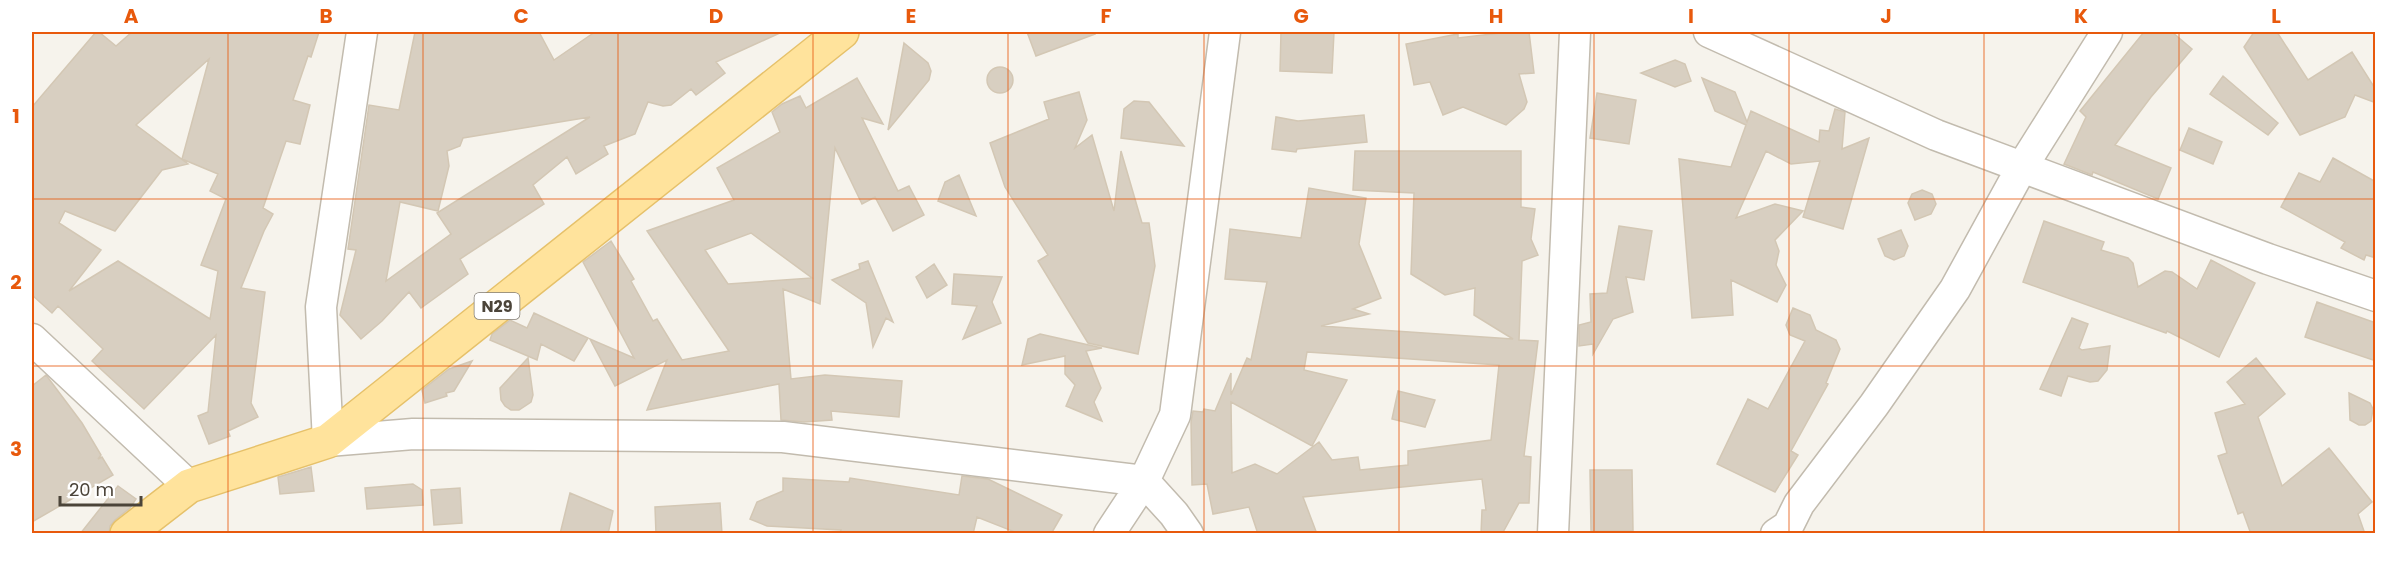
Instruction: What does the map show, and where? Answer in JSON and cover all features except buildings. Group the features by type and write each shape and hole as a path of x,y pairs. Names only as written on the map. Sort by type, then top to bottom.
{"main road":[{"name":"N29","path":"127,534 189,486 328,441 842,32"}],"street":[{"path":"362,32 321,307 328,441 413,434 783,437 1144,481 1174,514 1188,534"},
{"path":"1109,534 1144,481 1175,415 1225,32"},
{"path":"1553,534 1575,32"},
{"path":"1709,32 1936,135 2268,259 2376,296"},
{"path":"1776,534 1788,526 1799,504 1874,405 1955,289 2022,166 2107,32"},
{"path":"32,339 189,486"}]}
